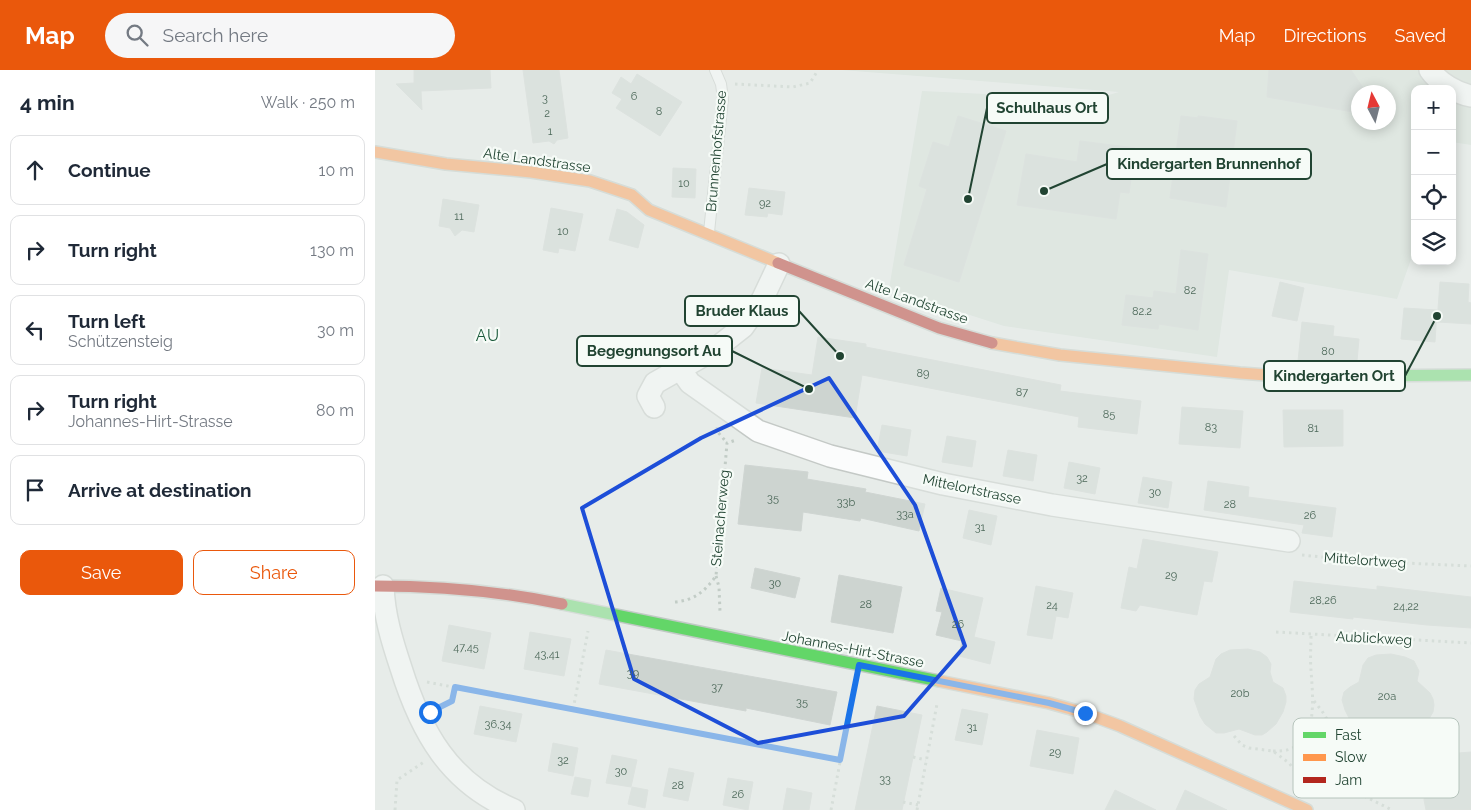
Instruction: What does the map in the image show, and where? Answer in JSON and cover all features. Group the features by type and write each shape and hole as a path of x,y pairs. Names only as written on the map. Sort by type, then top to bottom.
{"street":[{"path":"1429,70 1433,75 1459,93 1471,96"},
{"name":"Alte Landstrasse","path":"375,152 446,164 531,172 590,182 632,195 649,210 779,264 939,328 998,345 1060,355 1240,374 1294,377 1471,375"},
{"path":"654,407 648,396 655,383 715,349 743,328 762,300 779,264"},
{"name":"Mittelortstrasse","path":"680,369 690,383 758,431 830,456 943,484 1291,548"},
{"path":"379,586 385,616 406,684 425,731 454,771 475,789 497,803 514,810"},
{"name":"Johannes-Hirt-Strasse","path":"379,586 464,589 523,596 1049,703 1085,713 1119,726 1307,810"}],"lane":[{"name":"Brunnenhofstrasse","path":"709,234 723,99 721,84 715,70"}],"path":[{"path":"744,85 793,87 810,83 817,70"},
{"path":"717,431 727,443 734,440 753,441 758,431"},
{"name":"Steinacherweg","path":"671,602 695,597 707,588 715,576 727,443"},
{"name":"Mittelortweg","path":"1291,548 1360,561 1471,566"},
{"path":"715,576 719,587 720,616"},
{"path":"573,710 589,630"},
{"name":"Aublickweg","path":"1276,632 1471,643"},
{"path":"1311,635 1314,701 1312,718"},
{"path":"831,810 859,665"},
{"path":"917,810 941,681"},
{"path":"426,682 840,760"},
{"path":"430,712 452,701 455,687"},
{"path":"1314,701 1327,718"},
{"path":"1234,736 1242,745 1249,748 1282,752 1293,748"},
{"path":"1273,751 1293,769"},
{"path":"913,757 927,760"},
{"path":"395,810 397,780 429,759"},
{"path":"1367,798 1391,810"},
{"path":"903,802 918,805"}],"highlighted area":[{"path":"829,378 915,505 965,646 904,716 758,743 634,679 582,508 701,438"}],"shaded area":[{"path":"842,70 1471,70 1471,145 1456,143 1456,85 1411,85 1411,259 1397,299 1229,270 1217,357 1004,326 889,289 922,91 1095,99 1119,92"}],"building":[{"path":"414,70 490,70 491,88 421,91 422,110 396,84 414,83"},
{"path":"523,70 559,70 568,138 557,140 554,144 549,141 533,143"},
{"path":"1269,70 1351,70 1361,85 1351,85 1351,112 1267,97"},
{"path":"637,74 682,102 660,136 616,108 622,99 612,93 621,77 631,84"},
{"path":"958,116 1006,131 959,282 904,265 927,189 919,186 933,142 949,147"},
{"path":"1181,116 1198,118 1198,116 1237,121 1226,207 1170,198"},
{"path":"1080,141 1135,148 1129,193 1120,192 1116,219 1017,205 1026,154 1077,162"},
{"path":"673,168 696,169 695,198 672,197"},
{"path":"749,188 785,192 782,215 768,213 767,217 745,215"},
{"path":"443,199 479,205 474,232 462,230 455,236 450,228 439,226"},
{"path":"551,208 583,214 575,251 559,248 558,253 543,250"},
{"path":"617,209 627,212 644,225 638,248 609,240"},
{"path":"1181,250 1208,254 1198,330 1159,324 1158,329 1122,325 1126,295 1153,298 1154,291 1176,294"},
{"path":"1280,282 1304,288 1297,321 1272,316"},
{"path":"1440,282 1469,284 1468,302 1471,303 1471,324 1437,322"},
{"path":"1404,308 1437,310 1435,342 1401,339"},
{"path":"1302,322 1334,326 1333,336 1359,339 1357,361 1298,361"},
{"path":"818,337 866,344 866,347 1061,385 1060,391 1141,401 1137,434 1078,427 1079,417 862,375 855,418 756,403 762,368 812,375"},
{"path":"1182,407 1243,411 1240,448 1179,444"},
{"path":"1283,410 1343,410 1343,446 1284,447"},
{"path":"882,425 911,430 907,456 877,451"},
{"path":"947,436 976,441 972,467 942,462"},
{"path":"1008,450 1037,455 1033,481 1003,476"},
{"path":"1069,462 1100,468 1095,494 1064,488"},
{"path":"745,465 808,472 807,479 866,489 865,492 925,504 919,531 861,518 860,521 803,512 801,531 738,524"},
{"path":"1143,477 1172,482 1168,508 1138,503"},
{"path":"1208,481 1249,487 1248,497 1336,508 1332,537 1302,533 1304,525 1204,510"},
{"path":"969,510 997,516 991,545 963,538"},
{"path":"1143,539 1218,552 1212,582 1204,581 1197,615 1140,605 1136,611 1121,608 1129,567 1137,569"},
{"path":"755,568 800,578 795,598 751,588"},
{"path":"839,575 902,587 893,633 831,622"},
{"path":"1294,581 1377,590 1377,586 1471,597 1471,628 1290,612"},
{"path":"1036,586 1073,593 1068,618 1056,616 1052,639 1027,635"},
{"path":"941,588 983,598 974,637 995,642 990,664 959,656 962,641 936,635 942,612 936,611"},
{"path":"449,625 491,633 484,669 442,661"},
{"path":"530,632 571,639 564,676 524,669"},
{"path":"1248,649 1260,652 1267,657 1271,664 1270,672 1273,682 1283,688 1286,696 1283,712 1276,724 1262,735 1255,735 1239,729 1216,733 1205,724 1200,716 1194,699 1195,690 1199,684 1210,677 1216,659 1221,654 1230,650"},
{"path":"606,650 837,692 830,725 746,708 746,711 599,684"},
{"path":"1391,654 1414,661 1419,671 1417,681 1430,693 1433,699 1433,712 1430,718 1349,718 1342,700 1344,692 1359,682 1363,665 1368,658 1376,655"},
{"path":"480,706 522,714 516,742 474,734"},
{"path":"877,706 922,715 902,810 855,810"},
{"path":"962,709 988,714 982,745 955,740"},
{"path":"1037,730 1079,738 1073,774 1030,766"},
{"path":"553,743 578,748 573,776 548,771"},
{"path":"1471,752 1471,810 1426,810 1424,798 1459,798 1459,753"},
{"path":"612,755 637,760 631,787 606,783"},
{"path":"669,768 694,773 688,801 663,796"},
{"path":"575,777 591,780 588,797 571,794"},
{"path":"728,778 753,782 748,810 723,805"},
{"path":"632,787 648,790 645,808 628,804"},
{"path":"787,788 812,793 809,810 783,810"},
{"path":"1115,790 1156,810 1105,810"},
{"path":"1185,790 1227,810 1176,810"}],"traffic: fast":[{"path":"1357,376 1471,375"},
{"path":"562,604 939,681"}],"traffic: slow":[{"path":"375,152 446,164 531,172 590,181 632,195 649,210 778,263"},
{"path":"992,343 1060,355 1240,373 1294,377 1357,376"},
{"path":"939,681 1049,703 1085,713 1120,726 1307,810"}],"traffic: jam":[{"path":"778,263 939,328 992,343"},
{"path":"375,586 469,590 562,604"}],"place":[{"name":"Kindergarten Brunnenhof","path":"1044,191"},
{"name":"Schulhaus Ort","path":"968,199"},
{"name":"Kindergarten Ort","path":"1437,316"},
{"name":"Bruder Klaus","path":"840,356"},
{"name":"Begegnungsort Au","path":"809,389"}],"district":[{"name":"AU","path":"488,335"}],"route":[{"path":"430,712 452,701 455,687 840,760 859,665 1049,703 1085,713"}]}
